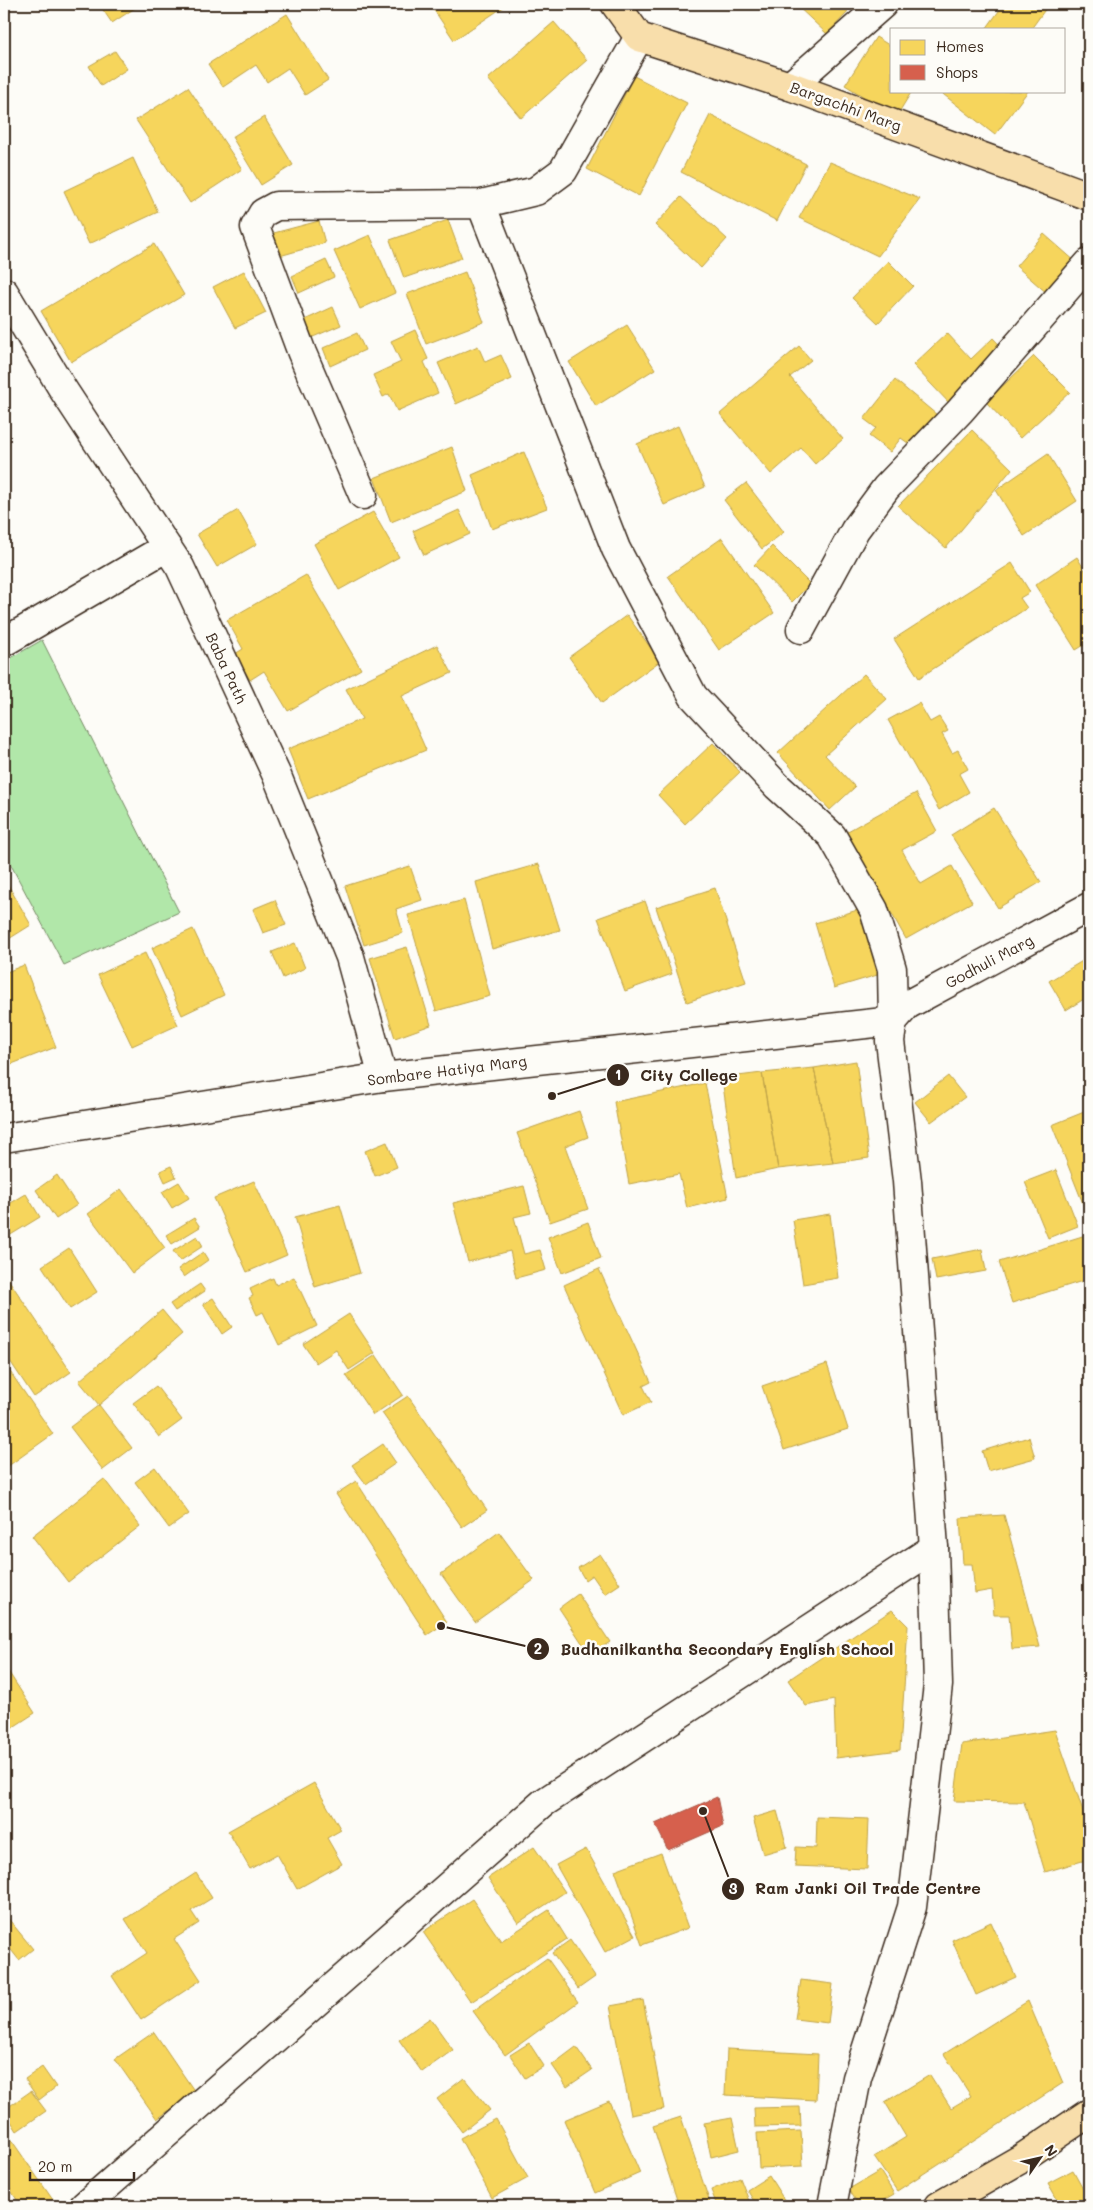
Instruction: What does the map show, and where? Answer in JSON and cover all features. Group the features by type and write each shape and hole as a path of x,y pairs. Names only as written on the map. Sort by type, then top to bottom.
{"main road":[{"path":"615,4 639,37"},
{"name":"Bargachhi Marg","path":"639,37 790,86 1089,196"},
{"path":"940,2206 1019,2160 1089,2113"}],"street":[{"path":"790,86 883,4"},
{"path":"363,495 302,353 255,227 263,213 276,206 481,204 536,191 564,171 639,37"},
{"path":"481,204 616,550 693,696 777,786 832,836 876,919 892,969 890,1042 907,1181 934,1548 938,1685 912,1907 857,2078 832,2206"},
{"path":"801,629 855,530 886,488 960,411 1089,263"},
{"name":"Baba Path","path":"4,292 64,391 180,567 277,776 350,957 384,1077"},
{"path":"4,642 167,547"},
{"name":"Godhuli Marg","path":"892,1020 907,1005 1089,907"},
{"name":"Sombare Hatiya Marg","path":"4,1138 384,1077 892,1020"},
{"path":"84,2206 543,1803 934,1548"}],"green space":[{"path":"42,640 179,912 64,965 4,852 4,662"}],"building: Homes":[{"path":"99,4 141,4 112,23"},
{"path":"430,4 508,4 454,40"},
{"path":"795,4 839,4 848,12 827,34"},
{"path":"1004,4 1049,4 1032,28 987,28"},
{"path":"287,14 328,80 305,95 288,68 267,82 256,65 223,87 208,64"},
{"path":"554,22 587,60 521,118 488,79"},
{"path":"876,37 890,46 890,92 911,92 896,117 845,85"},
{"path":"115,51 127,69 101,86 89,66"},
{"path":"634,76 687,103 639,196 587,169"},
{"path":"188,87 242,169 190,203 136,120"},
{"path":"940,92 1027,92 995,135"},
{"path":"710,115 806,164 777,221 681,172"},
{"path":"264,117 293,165 261,185 232,137"},
{"path":"133,158 158,212 89,244 64,191"},
{"path":"830,162 920,199 878,256 799,218"},
{"path":"681,197 727,239 701,268 655,225"},
{"path":"448,220 462,258 404,278 390,240"},
{"path":"319,221 325,243 276,257 270,234"},
{"path":"1044,234 1076,262 1048,294 1016,266"},
{"path":"370,235 395,293 360,309 334,251"},
{"path":"154,244 184,295 71,362 41,311"},
{"path":"326,260 334,277 299,293 292,276"},
{"path":"888,261 913,286 878,323 852,298"},
{"path":"244,271 266,313 235,328 213,287"},
{"path":"465,272 484,322 426,344 407,294"},
{"path":"333,307 341,325 306,340 298,323"},
{"path":"1089,310 1089,328 1083,312"},
{"path":"627,325 655,369 596,406 569,362"},
{"path":"415,330 428,359 424,362 438,393 397,411 389,394 383,397 373,375 401,362 391,341"},
{"path":"357,333 365,350 330,366 323,348"},
{"path":"947,333 971,359 993,338 1007,353 951,405 913,365"},
{"path":"478,346 485,362 501,355 512,379 456,404 438,363"},
{"path":"799,346 811,360 790,377 843,439 815,464 801,448 771,474 720,414"},
{"path":"1034,356 1070,392 1020,438 986,402"},
{"path":"895,380 937,415 912,446 901,438 890,452 869,436 876,428 864,419"},
{"path":"678,426 705,487 664,505 637,444"},
{"path":"972,430 1012,469 946,548 898,506"},
{"path":"452,447 467,491 391,522 374,478"},
{"path":"524,452 547,508 492,529 472,475"},
{"path":"1048,454 1077,501 1024,536 996,490"},
{"path":"746,483 784,532 762,549 724,500"},
{"path":"238,510 257,544 217,567 197,534"},
{"path":"459,510 470,534 424,555 413,531"},
{"path":"373,512 399,557 339,590 314,544"},
{"path":"722,538 774,613 719,650 668,576"},
{"path":"772,546 810,584 792,602 754,565"},
{"path":"1077,557 1089,577 1089,642 1076,650 1035,585"},
{"path":"1012,563 1030,592 1020,598 1027,608 919,678 894,639"},
{"path":"306,575 361,669 288,711 264,671 250,680 235,654 243,649 227,620"},
{"path":"627,615 660,661 602,703 569,657"},
{"path":"437,645 452,673 402,696 426,750 308,799 288,749 362,719 346,689"},
{"path":"864,674 887,699 825,755 855,787 830,810 778,753"},
{"path":"919,703 930,722 939,717 948,731 942,734 952,753 958,750 968,769 959,774 969,792 939,810 888,720"},
{"path":"713,743 740,772 685,824 658,795"},
{"path":"916,793 937,831 902,850 921,884 952,866 972,902 906,939 846,832"},
{"path":"994,808 1041,882 998,908 951,835"},
{"path":"539,864 560,930 492,949 476,882"},
{"path":"410,866 422,900 396,909 403,933 364,945 345,886"},
{"path":"4,878 31,925 4,942"},
{"path":"715,888 746,982 687,1002 656,907"},
{"path":"275,900 286,925 263,933 253,909"},
{"path":"464,900 490,996 436,1011 408,915"},
{"path":"645,901 672,974 625,991 598,918"},
{"path":"864,908 884,973 834,988 815,923"},
{"path":"193,929 224,995 182,1015 152,948"},
{"path":"295,943 305,968 283,978 272,952"},
{"path":"407,947 431,1025 395,1038 370,958"},
{"path":"145,953 178,1025 132,1046 98,975"},
{"path":"1089,957 1089,996 1066,1010 1049,981"},
{"path":"24,965 56,1047 4,1067 4,973"},
{"path":"856,1061 869,1158 833,1163 814,1068"},
{"path":"814,1068 833,1163 778,1169 762,1073"},
{"path":"762,1073 778,1169 736,1178 722,1078"},
{"path":"948,1076 965,1097 931,1122 915,1102"},
{"path":"705,1083 728,1198 687,1208 679,1174 629,1184 614,1102"},
{"path":"1089,1110 1089,1203 1084,1206 1052,1125"},
{"path":"579,1111 588,1137 565,1146 588,1209 550,1222 517,1133"},
{"path":"387,1142 397,1167 375,1176 365,1151"},
{"path":"171,1166 176,1177 165,1182 160,1171"},
{"path":"1056,1170 1078,1226 1048,1238 1025,1182"},
{"path":"57,1175 77,1205 56,1219 36,1190"},
{"path":"254,1181 287,1255 247,1272 214,1198"},
{"path":"179,1182 189,1198 172,1208 162,1192"},
{"path":"524,1186 531,1213 514,1217 524,1254 540,1250 546,1270 516,1278 510,1251 468,1262 453,1203"},
{"path":"121,1189 165,1248 132,1273 88,1214"},
{"path":"26,1194 40,1217 4,1239 4,1207"},
{"path":"340,1205 360,1273 315,1287 295,1217"},
{"path":"830,1214 838,1278 803,1284 793,1220"},
{"path":"194,1218 200,1227 172,1244 166,1235"},
{"path":"588,1222 601,1258 562,1273 548,1237"},
{"path":"1089,1234 1089,1279 1012,1303 999,1262"},
{"path":"197,1236 203,1246 180,1261 173,1251"},
{"path":"69,1248 97,1292 70,1309 42,1266"},
{"path":"982,1249 986,1271 936,1280 932,1259"},
{"path":"203,1252 208,1260 184,1277 178,1269"},
{"path":"599,1269 651,1382 643,1386 651,1402 623,1415 564,1285"},
{"path":"4,1273 71,1372 34,1397 4,1352"},
{"path":"294,1277 317,1326 279,1345 263,1312 257,1315 249,1298 253,1296 250,1289 273,1278 276,1285"},
{"path":"200,1284 205,1291 175,1311 170,1304"},
{"path":"213,1298 232,1327 222,1334 203,1304"},
{"path":"162,1310 182,1334 99,1405 79,1381"},
{"path":"349,1314 375,1353 349,1370 336,1350 316,1363 303,1344"},
{"path":"376,1355 403,1395 373,1415 346,1375"},
{"path":"4,1363 53,1434 4,1469"},
{"path":"827,1364 848,1429 784,1450 762,1386"},
{"path":"156,1386 182,1420 159,1437 133,1403"},
{"path":"408,1396 487,1510 462,1527 382,1413"},
{"path":"99,1405 132,1448 103,1470 70,1427"},
{"path":"1029,1437 1035,1458 988,1471 982,1451"},
{"path":"383,1444 396,1463 366,1484 352,1465"},
{"path":"155,1467 189,1514 169,1528 135,1482"},
{"path":"104,1479 140,1526 68,1582 32,1536"},
{"path":"356,1481 447,1622 427,1635 336,1494"},
{"path":"1004,1515 1040,1647 1012,1649 1009,1615 994,1615 992,1590 975,1593 972,1564 963,1564 960,1518"},
{"path":"499,1532 534,1580 475,1622 441,1574"},
{"path":"600,1554 620,1584 605,1594 592,1575 585,1580 578,1568"},
{"path":"578,1594 610,1642 590,1655 559,1608"},
{"path":"892,1610 908,1626 900,1750 836,1758 834,1700 806,1706 788,1680"},
{"path":"4,1665 35,1713 4,1733"},
{"path":"1055,1730 1089,1828 1089,1859 1045,1872 1024,1802 954,1801 962,1744"},
{"path":"314,1783 341,1830 327,1838 342,1864 297,1889 277,1854 250,1869 228,1831"},
{"path":"777,1811 787,1847 763,1854 753,1818"},
{"path":"817,1817 869,1819 867,1869 795,1866 796,1847 816,1848"},
{"path":"534,1847 565,1892 518,1923 488,1878"},
{"path":"586,1849 635,1936 605,1952 556,1865"},
{"path":"661,1853 688,1928 642,1945 615,1870"},
{"path":"196,1873 212,1898 191,1911 199,1923 174,1939 201,1980 141,2020 112,1976 147,1953 125,1919"},
{"path":"472,1899 501,1941 549,1910 567,1939 471,2002 423,1932"},
{"path":"6,1916 33,1949 19,1960 4,1941 4,1917"},
{"path":"991,1922 1016,1977 976,1995 952,1940"},
{"path":"570,1940 595,1977 578,1989 552,1953"},
{"path":"547,1958 578,2002 505,2055 473,2011"},
{"path":"801,1980 833,1984 828,2023 795,2019"},
{"path":"643,2000 664,2109 631,2115 610,2006"},
{"path":"1028,2001 1063,2083 897,2191 874,2157 906,2137 885,2102 930,2075 951,2108 971,2096 944,2054"},
{"path":"430,2018 453,2050 422,2072 399,2040"},
{"path":"154,2032 195,2092 157,2119 115,2059"},
{"path":"529,2043 544,2066 525,2078 510,2055"},
{"path":"576,2047 592,2070 567,2087 552,2065"},
{"path":"727,2049 818,2054 816,2100 725,2095"},
{"path":"42,2067 56,2087 39,2100 25,2079"},
{"path":"464,2078 490,2110 462,2132 437,2099"},
{"path":"31,2091 46,2111 17,2131 4,2110"},
{"path":"4,2092 10,2104 4,2108"},
{"path":"609,2101 640,2173 595,2193 564,2120"},
{"path":"800,2107 801,2126 755,2127 754,2108"},
{"path":"681,2117 711,2206 679,2206 653,2126"},
{"path":"732,2118 739,2150 711,2157 704,2123"},
{"path":"496,2119 528,2178 492,2198 460,2138"},
{"path":"801,2131 803,2166 759,2168 757,2133"},
{"path":"10,2138 53,2200 44,2206 21,2206 4,2180 4,2142"},
{"path":"1073,2170 1089,2199 1089,2206 1061,2206 1048,2183"},
{"path":"880,2171 894,2194 873,2206 859,2206 849,2189"},
{"path":"769,2176 788,2206 757,2206 747,2190"},
{"path":"740,2178 751,2206 717,2206 711,2190"},
{"path":"131,2199 137,2206 122,2206"},
{"path":"600,2200 603,2206 587,2206"}],"building: Shops":[{"path":"717,1797 723,1826 668,1850 655,1824"}],"place":[{"name":"City College","path":"552,1096"},
{"name":"Budhanilkantha Secondary English School","path":"441,1626"},
{"name":"Ram Janki Oil Trade Centre","path":"703,1811"}]}
